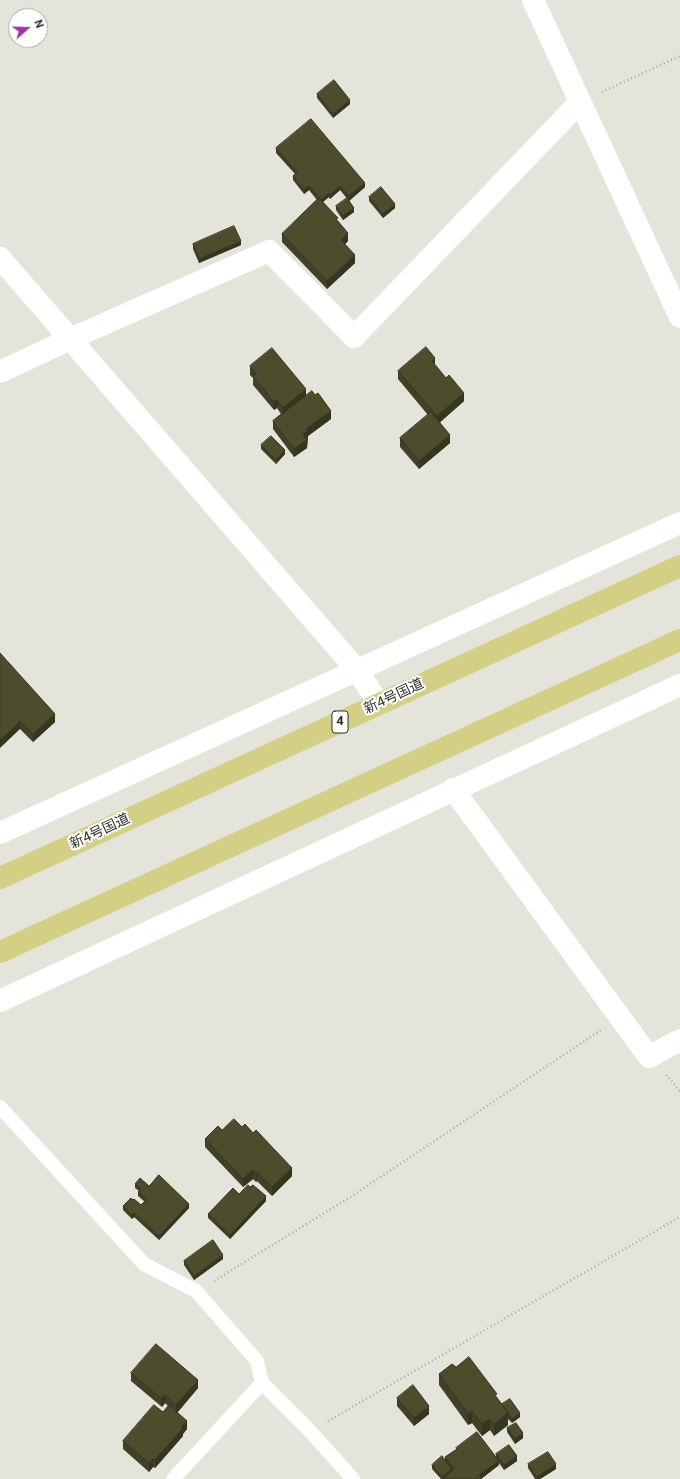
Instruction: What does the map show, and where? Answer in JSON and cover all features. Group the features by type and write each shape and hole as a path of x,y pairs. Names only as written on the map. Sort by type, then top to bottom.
{"highway":[{"name":"新4号国道","path":"0,878 680,566"},
{"path":"0,952 680,640"}],"street":[{"path":"533,0 680,317"},
{"path":"0,372 70,339 269,251 354,337 580,102"},
{"path":"0,258 357,670 379,704"},
{"path":"0,833 680,523"},
{"path":"0,1001 680,685"},
{"path":"453,790 649,1057 680,1040"}],"lane":[{"path":"0,1107 144,1264 196,1291 257,1361 262,1383 311,1432 353,1479"},
{"path":"173,1479 262,1383"}],"path":[{"path":"580,102 680,56"},
{"path":"196,1291 352,1196 620,1018"},
{"path":"311,1432 680,1217"}],"building":[{"path":"334,80 350,100 333,114 317,94"},
{"path":"311,119 365,183 349,196 340,186 330,195 329,193 321,200 309,186 304,190 293,176 297,172 276,148"},
{"path":"381,187 395,204 383,214 369,197"},
{"path":"319,198 338,218 336,219 348,233 341,240 355,255 327,281 282,234"},
{"path":"347,198 354,208 343,216 336,206"},
{"path":"234,226 241,241 199,259 193,244"},
{"path":"426,347 435,358 432,361 446,378 449,375 464,393 437,416 398,371"},
{"path":"272,348 306,389 283,408 277,400 274,402 253,376 256,374 250,366"},
{"path":"312,391 315,395 318,393 331,411 306,429 308,431 303,434 307,440 294,449 273,421"},
{"path":"431,412 450,435 419,461 400,438"},
{"path":"271,436 285,450 276,460 261,445"},
{"path":"0,653 55,714 33,734 20,721 0,740"},
{"path":"234,1119 242,1127 245,1124 253,1133 256,1130 292,1168 272,1187 253,1170 243,1179 205,1139 218,1126 222,1130"},
{"path":"159,1175 189,1204 159,1236 134,1213 132,1215 123,1206 131,1198 141,1205 147,1199 138,1192 141,1189 135,1184 140,1178 149,1186"},
{"path":"248,1185 250,1187 253,1185 266,1196 230,1235 208,1214 233,1188 239,1194"},
{"path":"213,1240 223,1255 194,1276 184,1261"},
{"path":"156,1344 198,1380 176,1405 165,1395 162,1399 131,1373"},
{"path":"469,1357 497,1394 495,1395 508,1413 494,1424 490,1419 482,1424 472,1411 468,1414 439,1374 452,1364 456,1367"},
{"path":"413,1385 429,1406 414,1418 397,1398"},
{"path":"510,1399 520,1413 512,1419 502,1404"},
{"path":"154,1405 163,1412 169,1405 187,1421 181,1427 183,1428 155,1460 153,1459 149,1463 123,1441"},
{"path":"516,1423 523,1433 515,1439 507,1428"},
{"path":"477,1432 499,1461 479,1475 481,1478 480,1479 448,1479 445,1476 454,1469 445,1457"},
{"path":"509,1445 517,1456 504,1465 496,1454"},
{"path":"548,1452 556,1464 537,1477 528,1464"},
{"path":"442,1456 452,1469 442,1477 432,1465"}]}
